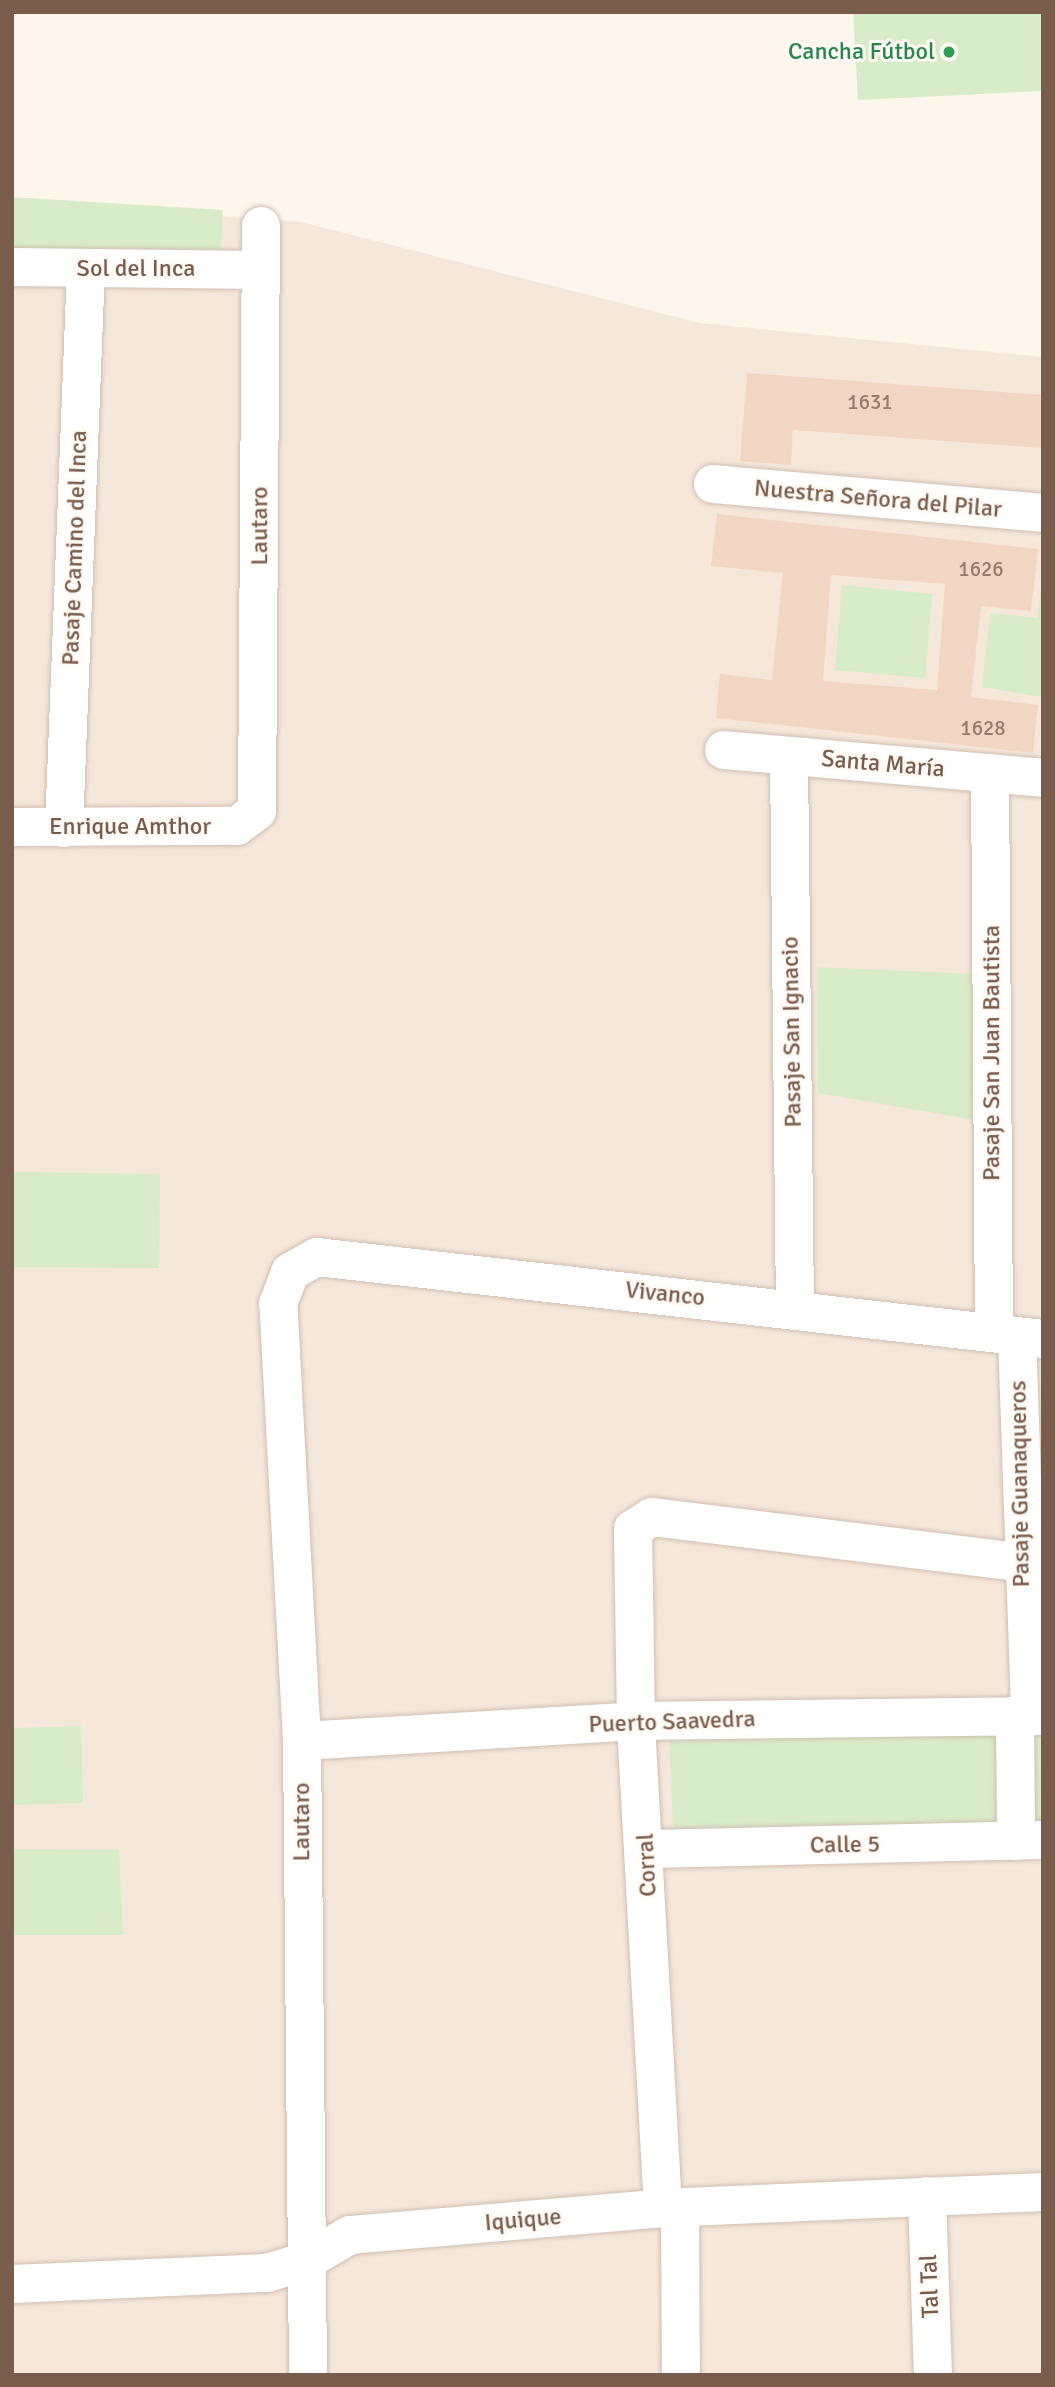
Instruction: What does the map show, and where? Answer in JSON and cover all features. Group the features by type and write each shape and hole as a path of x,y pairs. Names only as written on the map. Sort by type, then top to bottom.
{"street":[{"name":"Lautaro","path":"248,824 260,800 261,226"},
{"name":"Sol del Inca","path":"12,267 260,270"},
{"name":"Pasaje Camino del Inca","path":"64,828 86,268"},
{"name":"Nuestra Señora del Pilar","path":"713,484 1043,513"},
{"name":"Santa María","path":"724,750 1043,778"},
{"name":"Pasaje San Ignacio","path":"789,756 795,1308"},
{"name":"Pasaje San Juan Bautista","path":"990,773 1018,1336"},
{"name":"Enrique Amthor","path":"12,827 248,824"},
{"name":"Vivanco","path":"290,1272 317,1257 795,1308 1018,1336"},
{"name":"Lautaro","path":"290,1272 278,1304 302,1741 304,2262 308,2375"},
{"name":"Pasaje Guanaqueros","path":"1018,1336 1031,1520 1020,1562 1029,1715 1030,1841"},
{"name":"Corral","path":"681,2375 647,1849 636,1721 631,1534 637,1523 652,1517 1020,1562"},
{"name":"Puerto Saavedra","path":"302,1741 636,1721 1029,1715"},
{"name":"Calle 5","path":"647,1849 1030,1841"},
{"name":"Iquique","path":"12,2284 267,2273 304,2262 350,2235 671,2208 1043,2192"},
{"name":"Tal Tal","path":"927,2196 933,2375"}],"shaded area":[{"path":"12,200 301,222 700,323 1043,357 1043,2375 12,2375"}],"green space":[{"name":"Cancha Fútbol","path":"853,12 1043,12 1043,91 858,100"},
{"path":"12,197 223,210 219,283 12,275"},
{"path":"1043,576 1043,751 1042,697 982,687 990,613 1037,618"},
{"path":"842,585 932,594 925,678 835,670"},
{"path":"817,967 974,974 975,1120 818,1093"},
{"path":"12,1172 160,1174 159,1268 12,1267"},
{"path":"1007,1723 1005,1823 674,1841 669,1739"},
{"path":"1021,1724 1043,1725 1043,1829 1020,1829"},
{"path":"81,1726 83,1803 12,1805 12,1728"},
{"path":"12,1849 119,1850 123,1935 12,1935"}],"building":[{"path":"747,373 1043,395 1043,448 793,430 791,465 740,461"},
{"path":"717,514 1038,549 1031,611 981,606 971,697 1038,705 1033,753 716,718 720,674 772,680 783,573 711,566","holes":["831,575 945,584 937,690 823,681"]}],"place":[{"name":"Cancha Fútbol","path":"949,52"}]}
